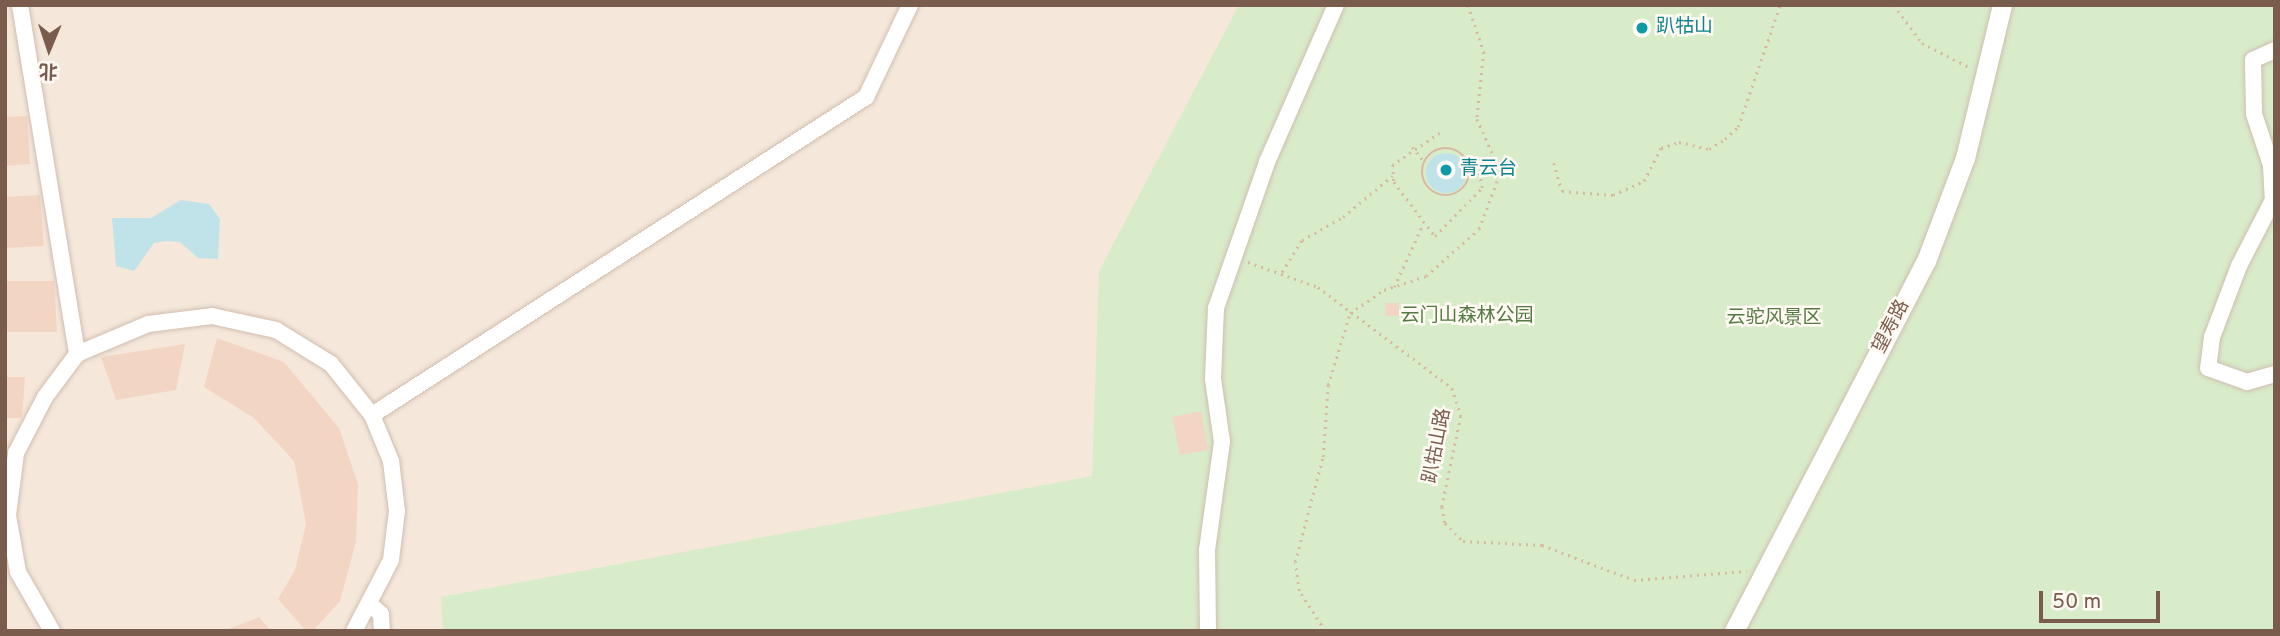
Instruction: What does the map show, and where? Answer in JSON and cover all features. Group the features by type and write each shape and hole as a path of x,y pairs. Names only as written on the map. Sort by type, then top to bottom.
{"street":[{"path":"20,5 77,354"},
{"path":"372,415 866,97 910,5"},
{"path":"1208,631 1207,550 1222,442 1212,329 1232,256 1336,5"},
{"name":"望寿路","path":"1734,631 1926,261 1965,158 2002,5"},
{"path":"2275,50 2253,60 2254,114 2271,165 2273,200 2239,266 2212,337 2208,368 2248,382 2275,374"},
{"path":"52,631 12,575 7,515 16,453 45,397 77,354 148,324 212,316 287,337 331,365 372,415 391,461 397,510 391,560 372,606 354,631"},
{"path":"372,606 381,614 382,631"}],"path":[{"path":"1468,5 1484,52 1477,119 1495,159"},
{"path":"1554,163 1562,191 1613,195 1644,181 1661,148 1679,142 1709,149 1725,139 1743,116 1780,5"},
{"path":"1894,5 1933,52 1964,67 1986,68"},
{"path":"1440,133 1412,147 1393,165 1392,175 1423,224 1435,236 1475,200 1482,178 1476,162 1469,164"},
{"path":"1412,147 1425,162 1427,186 1443,196 1466,186 1469,164 1466,159 1446,149 1425,162"},
{"path":"1466,159 1471,154"},
{"path":"1325,631 1299,591 1295,562 1323,457 1328,385 1350,313 1394,287 1426,276 1479,229 1502,167"},
{"path":"1282,272 1302,240 1363,203 1392,175"},
{"path":"1394,287 1423,224"},
{"name":"趴牯山路","path":"1232,256 1318,286 1460,399 1442,507 1445,523 1463,541 1542,545 1634,580 1762,573"}],"shaded area":[{"path":"5,5 1261,5 1134,507 471,631 5,631"}],"green space":[{"name":"云门山森林公园","path":"1239,5 2275,5 2275,631 443,631 441,597 1092,476 1099,271"}],"water":[{"name":"青云台","path":"1446,153 1454,154 1460,159 1465,165 1465,181 1460,187 1454,192 1446,193 1438,192 1432,187 1427,181 1426,173 1427,165 1432,159 1438,154"},
{"path":"181,200 209,204 220,219 218,259 198,258 180,242 166,241 154,243 134,271 116,266 112,218 151,218"}],"building":[{"path":"27,116 30,164 5,166 5,117"},
{"path":"40,195 44,246 5,248 5,197"},
{"path":"5,281 54,281 57,332 5,332"},
{"path":"1386,303 1399,303 1399,316 1385,316"},
{"path":"217,338 284,362 339,428 358,484 356,542 340,601 313,631 306,631 278,599 295,570 306,524 294,461 254,418 204,387"},
{"path":"185,344 176,390 116,400 101,357"},
{"path":"5,377 25,377 22,418 5,418"},
{"path":"1201,411 1208,450 1180,455 1172,417"},
{"path":"259,617 271,631 226,631 226,630"}],"place":[{"name":"趴牯山","path":"1642,28"},
{"name":"青云台","path":"1446,170"}],"park label":[{"name":"云驼风景区","path":"1774,319"}]}
